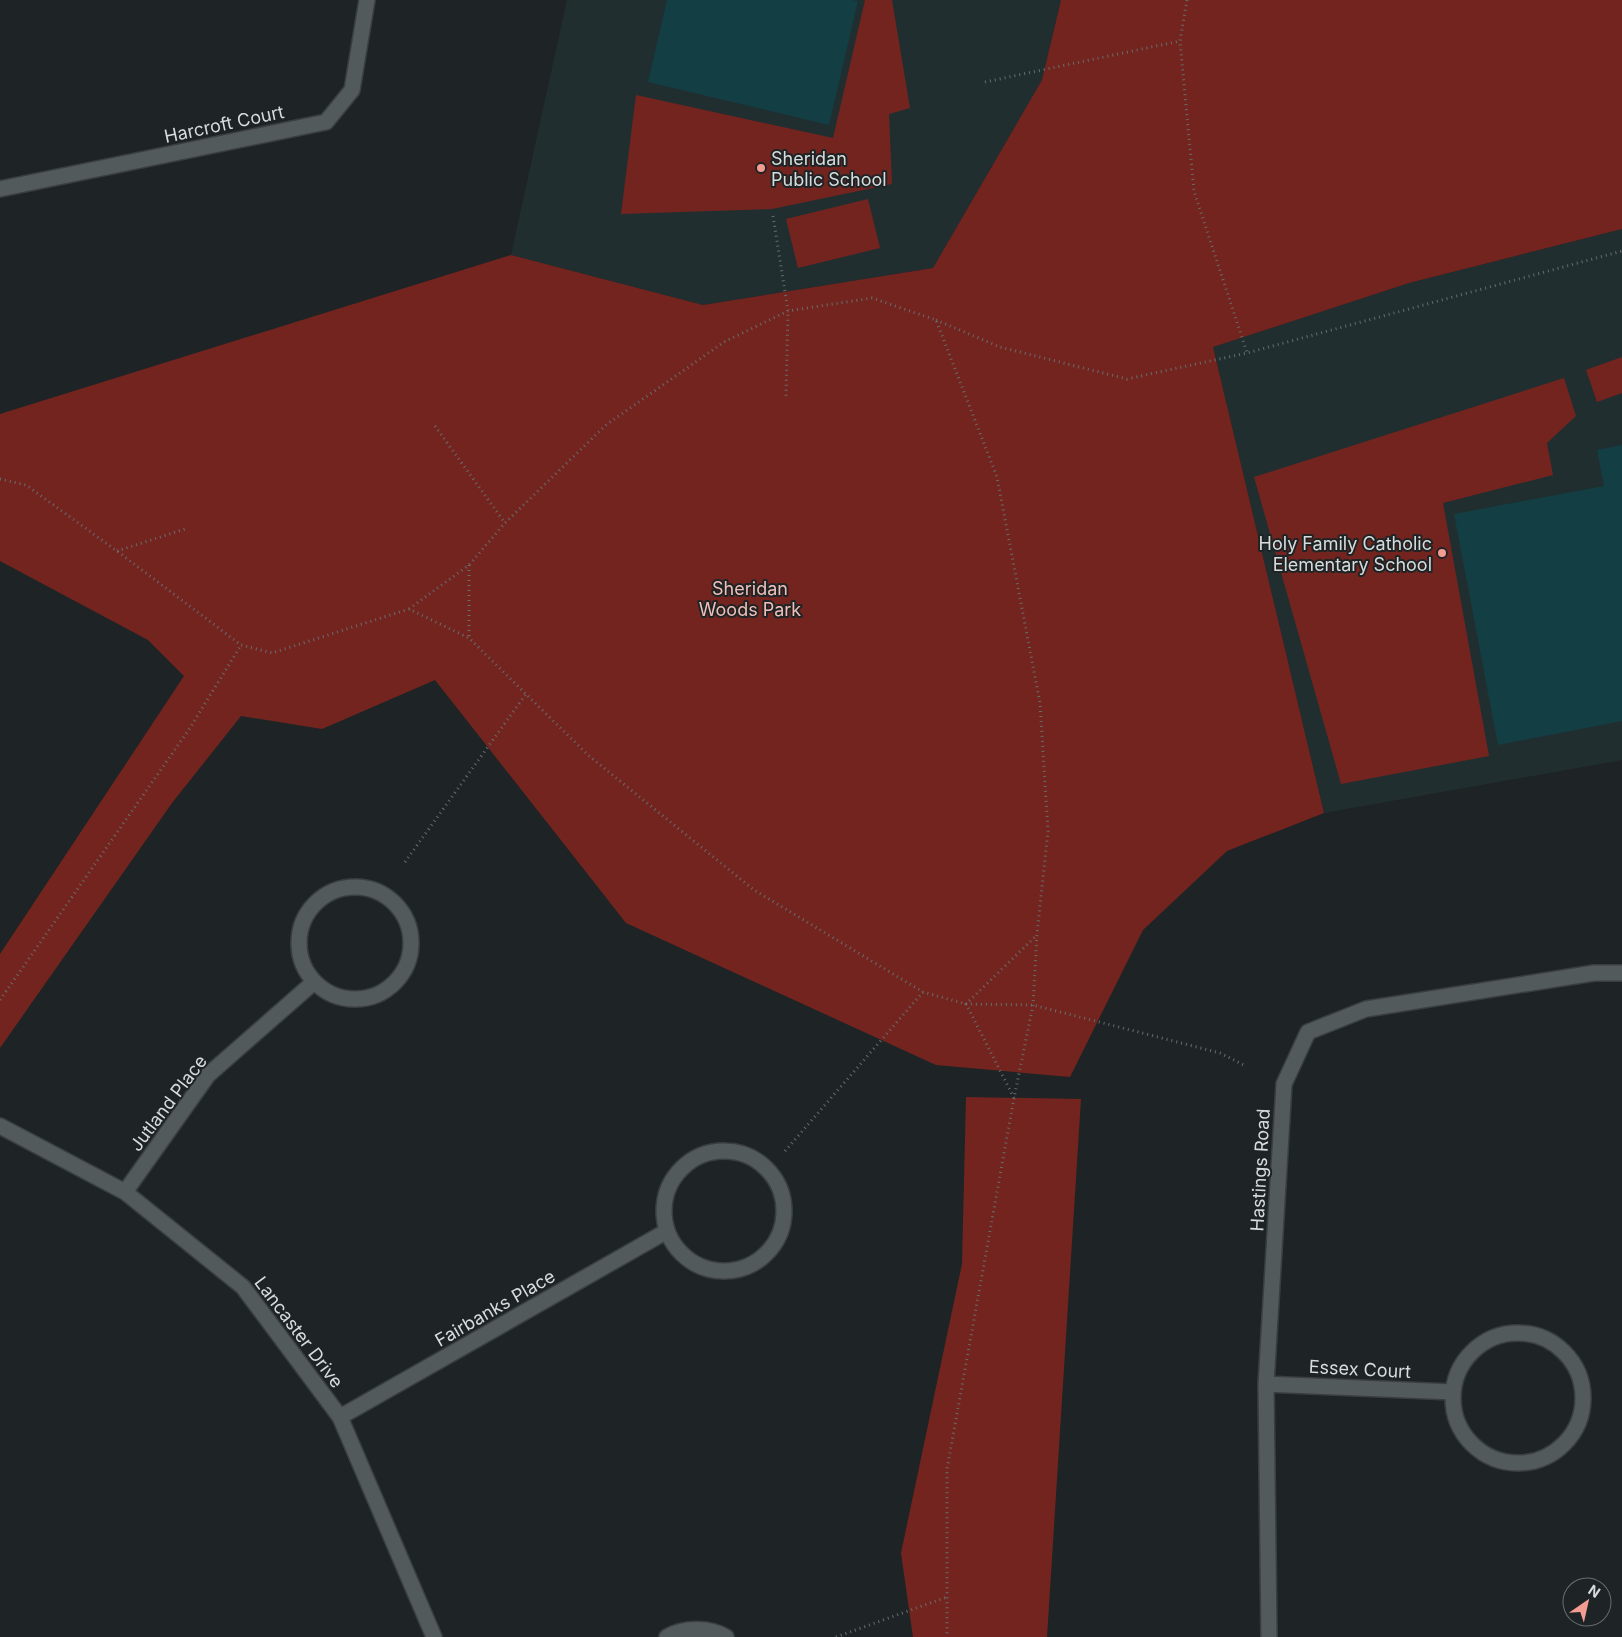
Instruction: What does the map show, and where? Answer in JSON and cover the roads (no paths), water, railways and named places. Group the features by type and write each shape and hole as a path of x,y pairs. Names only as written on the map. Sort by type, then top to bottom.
{"street":[{"name":"Harcroft Court","path":"0,189 326,122 352,90 367,0"},
{"path":"355,887 373,890 390,898 403,912 410,929 412,947 408,966 398,982 383,993 366,999 347,999 329,994 314,982 304,967 299,948 300,930 307,913 320,899 336,890 355,887"},
{"name":"Hastings Road","path":"1269,1637 1266,1384 1284,1084 1308,1032 1366,1010 1594,973 1622,973"},
{"name":"Jutland Place","path":"125,1192 208,1075 314,982"},
{"name":"Lancaster Drive","path":"0,1126 125,1192 243,1287 340,1417 434,1637"},
{"path":"725,1151 744,1155 761,1164 775,1179 782,1198 784,1218 778,1237 766,1253 750,1265 731,1270 711,1269 692,1262 677,1248 667,1231 664,1212 666,1193 675,1176 689,1162 706,1153 725,1151"},
{"name":"Fairbanks Place","path":"340,1417 667,1231"},
{"path":"1508,1333 1530,1333 1550,1340 1567,1354 1579,1372 1584,1393 1582,1415 1573,1435 1558,1450 1540,1460 1518,1463 1496,1460 1478,1449 1463,1433 1455,1414 1453,1392 1458,1371 1470,1353 1487,1339 1508,1333"},
{"name":"Essex Court","path":"1266,1384 1453,1392"},
{"path":"667,1637 690,1629 720,1633 726,1637"}],"place":[{"name":"Sheridan Public School","path":"761,168"},
{"name":"Holy Family Catholic Elementary School","path":"1442,553"}],"park label":[{"name":"Sheridan Woods Park","path":"750,598"}]}
